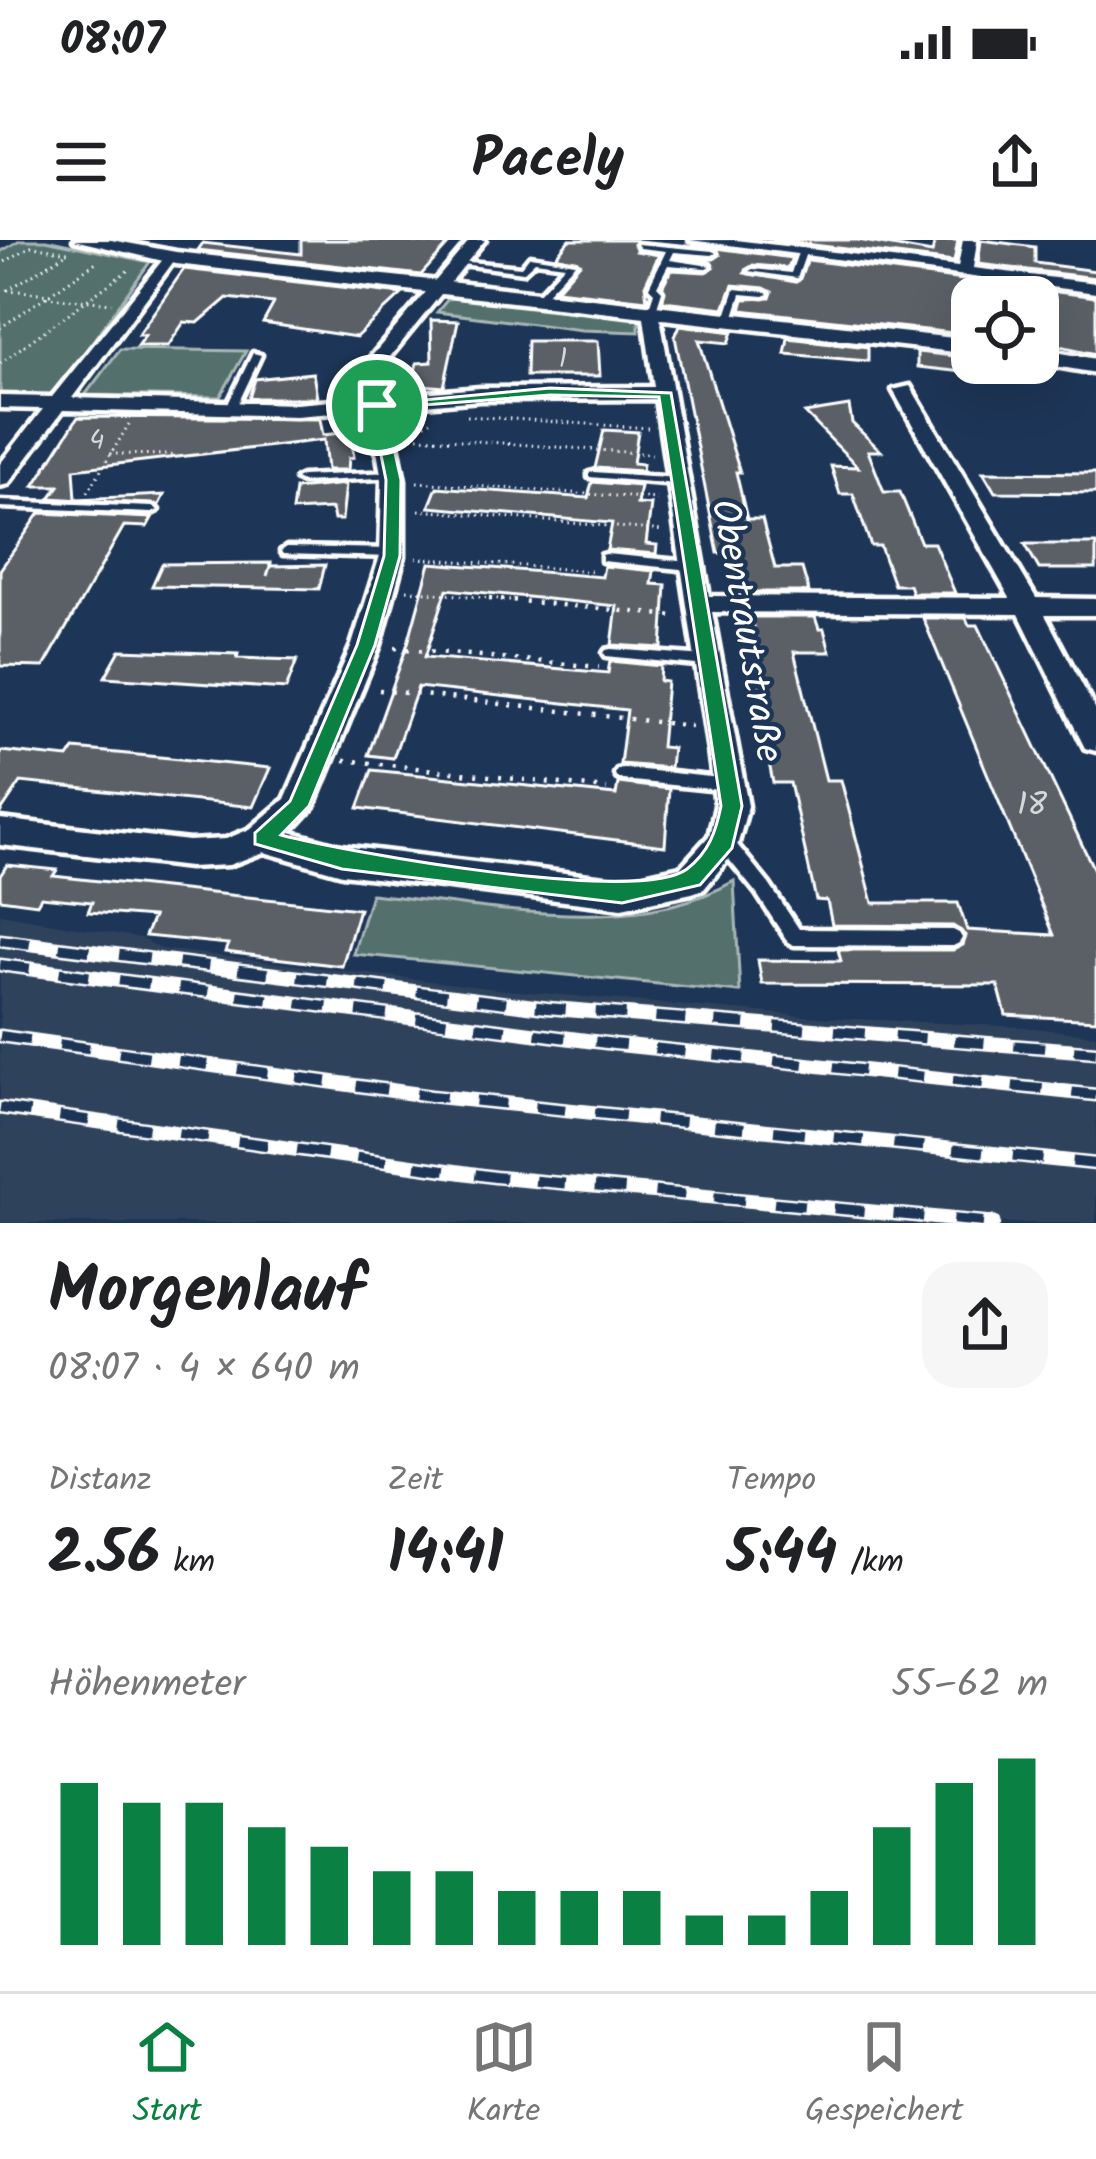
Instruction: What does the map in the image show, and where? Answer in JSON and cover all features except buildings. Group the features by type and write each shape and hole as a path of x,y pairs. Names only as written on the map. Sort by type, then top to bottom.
{"street":[{"path":"0,832 189,854 229,852 262,838 298,806 366,645 393,555 394,488 374,376 380,357 478,240"},
{"path":"697,240 1096,288"},
{"path":"965,271 970,240"},
{"path":"80,249 160,253 951,345"},
{"path":"0,479 134,305 160,253"},
{"name":"Obentrautstraße","path":"652,310 690,566 730,785 732,806 724,842"},
{"path":"1059,360 1096,366"},
{"path":"903,390 1028,607 1096,740"},
{"path":"0,402 296,410 433,407 550,392 665,393"},
{"path":"698,611 1096,607"},
{"path":"262,838 342,860 622,894 692,879 724,842"}],"lane":[{"path":"640,246 712,253"},
{"path":"652,310 658,291 652,287 671,249"},
{"path":"753,271 794,276 803,250"},
{"path":"458,263 523,270 533,258 571,263 540,297"},
{"path":"665,262 706,266"},
{"path":"730,320 738,292 764,294"},
{"path":"231,408 256,355"},
{"path":"592,475 679,491"},
{"path":"302,479 394,488"},
{"path":"0,505 152,510"},
{"path":"287,551 393,555"},
{"path":"603,565 690,566"},
{"path":"614,661 706,661"},
{"path":"620,782 730,785"},
{"path":"724,842 794,937 953,938"}],"path":[{"path":"0,265 31,247 80,249 106,256 0,328"},
{"path":"0,296 80,249"},
{"path":"0,363 160,253"},
{"path":"8,290 134,305"},
{"path":"81,506 141,404"},
{"path":"671,430 433,407 404,436 674,456"},
{"path":"110,454 176,455"},
{"path":"394,488 679,491"},
{"path":"394,488 685,533"},
{"path":"393,555 603,565"},
{"path":"384,588 698,611"},
{"path":"366,645 614,661"},
{"path":"350,686 720,729"},
{"path":"320,757 620,782"}],"shaded area":[{"path":"0,914 141,938 161,949 506,990 1096,1035 1096,1223 0,1223"}],"green space":[{"path":"20,240 46,240 150,262 52,398 0,397 0,252"},
{"path":"453,293 631,315 639,319 639,332 582,330 437,312"},
{"path":"120,349 246,351 220,397 85,395"},
{"path":"734,881 740,992 353,954 371,894 508,910 604,914 694,899"}],"railway":[{"path":"0,940 547,1008 1096,1052"},
{"path":"0,965 614,1044 1096,1095"},
{"path":"0,1036 431,1096 1096,1164"},
{"path":"0,1108 495,1177 993,1223"}],"route":[{"path":"665,393 732,806 724,842 692,879 622,894 342,860 262,838 298,806 366,645 384,588 395,508 377,405 480,394 665,393"}]}
